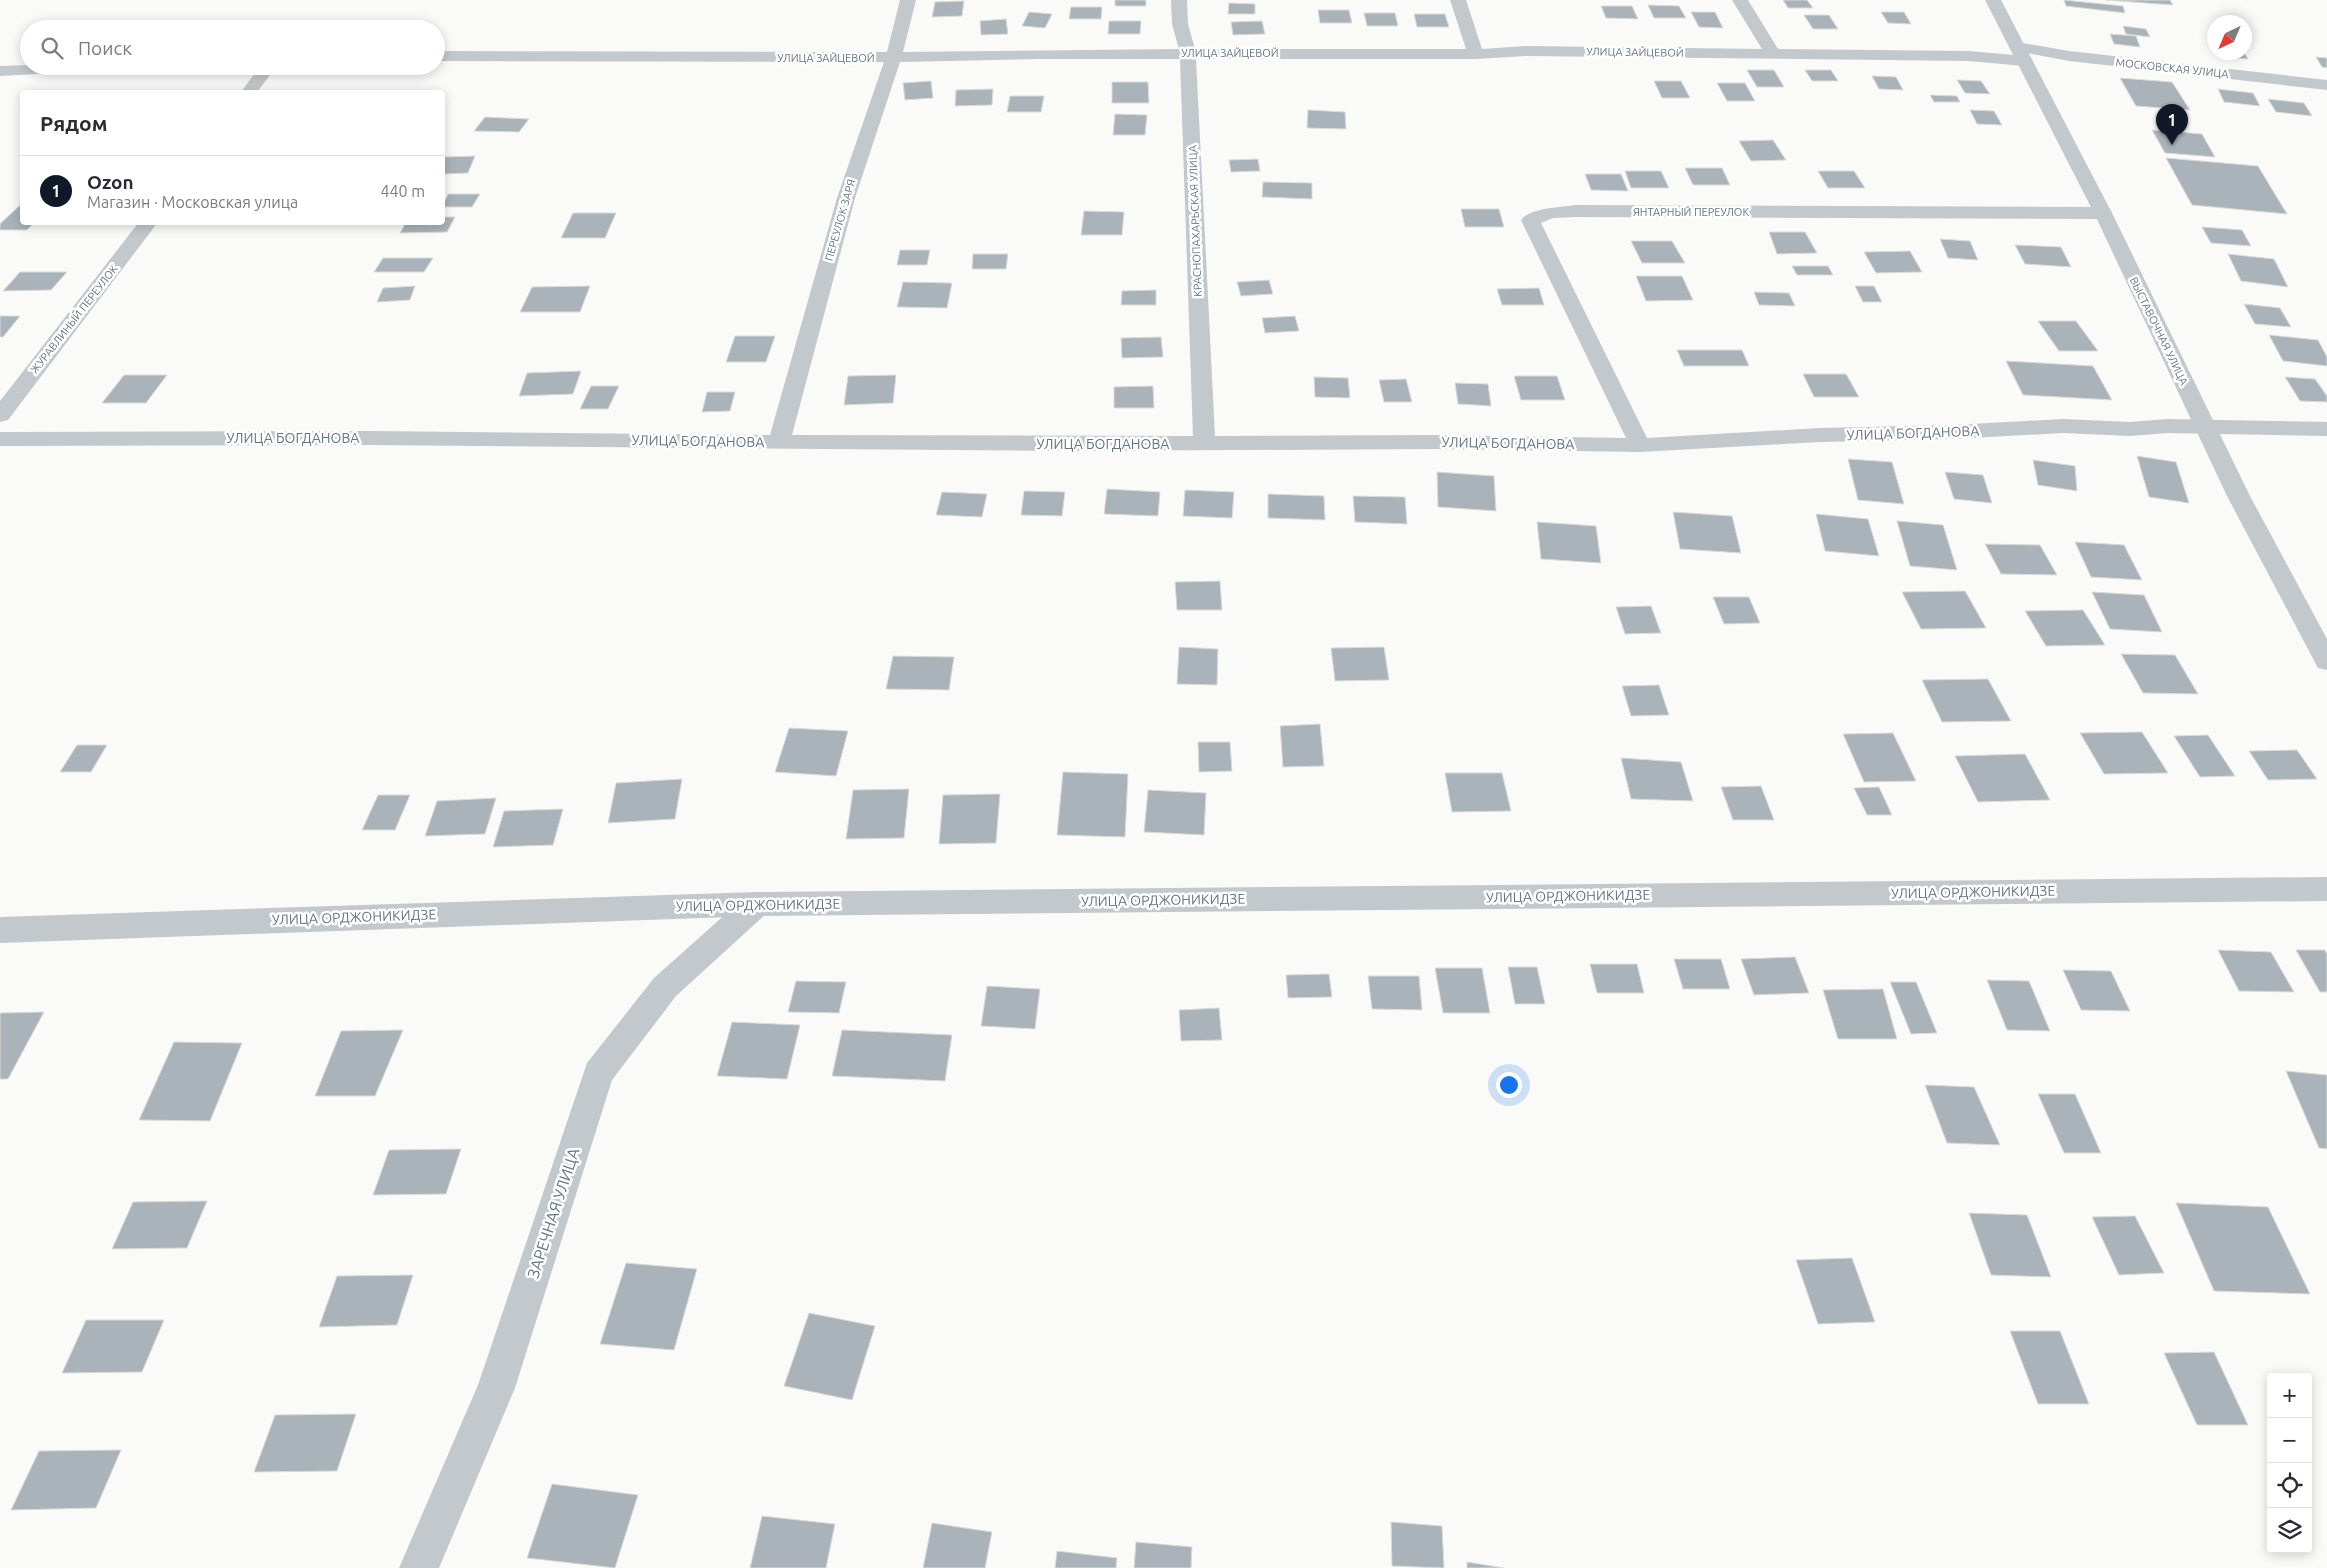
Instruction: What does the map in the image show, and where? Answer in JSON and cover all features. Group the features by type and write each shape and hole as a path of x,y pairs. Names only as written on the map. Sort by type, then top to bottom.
{"street":[{"name":"ПЕРЕУЛОК ЗАРЯ","path":"779,442 846,198 894,57 908,0"},
{"name":"КРАСНОПАХАРЬСКАЯ УЛИЦА","path":"1179,0 1180,24 1188,53 1204,443"},
{"path":"1458,0 1469,39 1476,54"},
{"path":"1740,0 1773,54"},
{"name":"ВЫСТАВОЧНАЯ УЛИЦА","path":"1993,0 2103,213 2206,428 2327,661"},
{"name":"УЛИЦА ЗАЙЦЕВОЙ","path":"445,56 894,57 1188,53 1476,54 1525,51 1968,56 2021,54"},
{"name":"МОСКОВСКАЯ УЛИЦА","path":"2021,54 2069,56 2327,85"},
{"path":"0,72 20,71"},
{"path":"251,90 262,75"},
{"name":"ЯНТАРНЫЙ ПЕРЕУЛОК","path":"1640,445 1530,220 1552,213 1576,211 2103,213"},
{"name":"ЖУРАВЛИНЫЙ ПЕРЕУЛОК","path":"0,415 147,225"},
{"name":"УЛИЦА БОГДАНОВА","path":"0,439 369,438 1062,444 1434,442 1640,445 1820,435 1952,432 2063,426 2327,429"},
{"name":"УЛИЦА ОРДЖОНИКИДЗЕ","path":"0,930 757,904 2327,889"},
{"name":"ЗАРЕЧНАЯ УЛИЦА","path":"419,1568 496,1388 598,1073 665,987 757,904"}],"building":[{"path":"1115,0 1146,0 1146,6 1115,6"},
{"path":"1783,0 1807,0 1813,8 1788,8"},
{"path":"2064,0 2123,6 2125,13 2066,6"},
{"path":"2105,0 2170,0 2173,5"},
{"path":"964,1 962,16 932,17 935,2"},
{"path":"1229,3 1255,4 1255,14 1228,14"},
{"path":"1648,5 1679,6 1686,18 1654,18"},
{"path":"1601,6 1632,6 1638,19 1606,18"},
{"path":"1071,7 1102,7 1101,19 1069,19"},
{"path":"1318,10 1349,10 1352,23 1320,23"},
{"path":"1029,12 1052,14 1045,28 1022,26"},
{"path":"1691,12 1715,12 1723,28 1699,27"},
{"path":"1881,12 1904,12 1911,24 1888,23"},
{"path":"1364,13 1395,13 1398,26 1367,26"},
{"path":"1414,14 1445,14 1449,27 1417,27"},
{"path":"1804,15 1829,15 1838,29 1813,29"},
{"path":"1006,19 1008,34 981,35 980,21"},
{"path":"1109,21 1141,21 1140,34 1108,34"},
{"path":"1262,21 1265,34 1233,35 1231,22"},
{"path":"2123,26 2146,29 2150,37 2126,34"},
{"path":"2110,34 2136,36 2140,47 2114,44"},
{"path":"2316,57 2327,58 2327,68 2322,67"},
{"path":"1747,70 1774,70 1784,87 1757,87"},
{"path":"1805,70 1831,70 1838,81 1812,81"},
{"path":"1872,76 1896,77 1903,90 1879,89"},
{"path":"2120,78 2172,82 2190,110 2136,106"},
{"path":"1957,80 1981,81 1990,94 1965,93"},
{"path":"931,81 933,98 905,100 903,83"},
{"path":"1654,81 1681,81 1690,98 1662,98"},
{"path":"1112,82 1148,82 1149,103 1112,103"},
{"path":"1717,83 1745,83 1755,101 1727,101"},
{"path":"993,89 992,105 955,106 956,90"},
{"path":"2218,89 2253,93 2260,106 2224,102"},
{"path":"1930,95 1957,96 1960,102 1934,102"},
{"path":"1010,96 1044,96 1041,112 1007,112"},
{"path":"2268,99 2304,103 2312,116 2276,112"},
{"path":"1308,110 1345,112 1346,129 1307,128"},
{"path":"1970,110 1994,111 2002,125 1977,124"},
{"path":"1115,114 1147,115 1145,135 1113,135"},
{"path":"485,117 529,119 519,132 474,131"},
{"path":"2152,130 2202,134 2215,157 2165,153"},
{"path":"1773,140 1786,160 1751,161 1739,141"},
{"path":"475,156 468,173 445,174 445,157"},
{"path":"2166,158 2258,166 2287,214 2192,205"},
{"path":"1258,159 1260,171 1231,172 1229,160"},
{"path":"1685,168 1722,168 1730,185 1693,185"},
{"path":"1625,171 1661,171 1669,188 1631,188"},
{"path":"1818,171 1854,171 1865,188 1828,188"},
{"path":"1585,174 1621,174 1628,191 1591,190"},
{"path":"1263,182 1312,183 1312,199 1262,197"},
{"path":"448,194 480,194 472,207 445,207"},
{"path":"20,206 20,225 32,225 27,230 0,230 0,224"},
{"path":"1461,209 1499,209 1504,227 1465,227"},
{"path":"1084,211 1124,212 1122,235 1081,235"},
{"path":"573,213 616,213 605,238 561,238"},
{"path":"445,217 455,217 447,232 400,233 404,225 445,225"},
{"path":"2202,227 2242,230 2251,246 2211,243"},
{"path":"1769,232 1805,232 1817,253 1777,254"},
{"path":"1940,239 1970,241 1978,260 1948,258"},
{"path":"1631,241 1672,241 1685,263 1642,263"},
{"path":"2015,245 2061,247 2071,267 2025,264"},
{"path":"900,250 930,250 927,265 897,265"},
{"path":"1910,251 1922,272 1876,273 1864,252"},
{"path":"973,254 1008,254 1006,269 972,269"},
{"path":"2228,254 2274,259 2288,287 2241,281"},
{"path":"383,258 433,258 424,272 374,272"},
{"path":"1792,266 1828,266 1833,275 1797,275"},
{"path":"20,272 67,272 51,290 3,291"},
{"path":"1636,276 1682,276 1693,300 1646,301"},
{"path":"1269,280 1273,294 1241,296 1237,282"},
{"path":"903,282 952,283 947,308 897,307"},
{"path":"415,286 410,300 377,302 383,288"},
{"path":"590,286 580,312 520,312 532,287"},
{"path":"1855,286 1874,286 1882,302 1863,302"},
{"path":"1539,288 1544,305 1502,305 1497,289"},
{"path":"1156,290 1156,305 1121,305 1122,291"},
{"path":"1754,292 1789,293 1795,306 1759,305"},
{"path":"2244,304 2280,308 2291,327 2255,324"},
{"path":"0,316 20,316 3,337 0,337"},
{"path":"1295,316 1299,331 1265,333 1262,318"},
{"path":"2038,321 2076,321 2098,351 2059,351"},
{"path":"2269,335 2318,340 2327,357 2327,366 2283,361"},
{"path":"735,336 775,336 766,362 726,362"},
{"path":"1161,337 1163,357 1122,358 1121,338"},
{"path":"1677,350 1742,350 1749,366 1684,366"},
{"path":"2006,361 2093,366 2112,400 2023,395"},
{"path":"581,371 573,394 519,396 527,373"},
{"path":"1803,374 1846,374 1859,397 1814,397"},
{"path":"124,375 167,375 146,403 102,403"},
{"path":"896,375 893,403 844,405 848,376"},
{"path":"1514,376 1557,376 1565,400 1521,400"},
{"path":"1314,377 1348,378 1350,398 1315,397"},
{"path":"2285,377 2315,379 2327,396 2327,402 2300,401"},
{"path":"1406,379 1412,402 1384,402 1379,380"},
{"path":"1455,383 1488,384 1491,406 1458,404"},
{"path":"591,386 619,386 608,409 580,409"},
{"path":"1153,386 1154,408 1114,408 1114,387"},
{"path":"707,392 735,392 730,411 702,412"},
{"path":"2137,456 2176,462 2189,503 2149,497"},
{"path":"1848,459 1892,462 1904,504 1858,500"},
{"path":"2033,460 2075,466 2077,491 2038,485"},
{"path":"1437,472 1494,476 1496,511 1438,507"},
{"path":"1945,472 1983,475 1992,503 1954,499"},
{"path":"1107,489 1160,492 1158,516 1104,514"},
{"path":"1185,490 1234,492 1232,518 1183,516"},
{"path":"1024,491 1065,492 1062,516 1021,515"},
{"path":"942,492 987,494 982,517 936,515"},
{"path":"1268,494 1324,496 1325,520 1268,518"},
{"path":"1353,496 1405,497 1407,524 1355,522"},
{"path":"1673,512 1732,516 1741,553 1680,549"},
{"path":"1816,514 1868,519 1879,556 1825,551"},
{"path":"1897,521 1943,525 1957,570 1910,566"},
{"path":"1537,522 1596,526 1601,563 1541,559"},
{"path":"2075,542 2124,545 2142,580 2091,577"},
{"path":"1985,544 2040,545 2057,575 2001,574"},
{"path":"1220,581 1222,610 1177,610 1175,582"},
{"path":"1965,591 1986,628 1921,629 1902,592"},
{"path":"2092,592 2144,595 2162,632 2110,629"},
{"path":"1713,597 1749,597 1760,623 1724,624"},
{"path":"1651,606 1661,633 1625,634 1616,607"},
{"path":"2083,610 2105,645 2046,646 2025,611"},
{"path":"1179,647 1218,649 1217,685 1177,684"},
{"path":"1384,647 1389,680 1335,681 1331,648"},
{"path":"2121,654 2175,655 2198,694 2143,693"},
{"path":"893,656 954,657 949,690 886,689"},
{"path":"1988,679 2011,721 1942,722 1922,680"},
{"path":"1659,685 1669,715 1631,716 1622,686"},
{"path":"1320,724 1324,766 1283,767 1280,726"},
{"path":"789,728 848,731 836,776 775,772"},
{"path":"2142,732 2168,773 2104,774 2080,733"},
{"path":"1893,733 1916,781 1864,782 1843,734"},
{"path":"2208,735 2235,776 2200,777 2174,736"},
{"path":"1198,742 1230,742 1232,771 1199,772"},
{"path":"77,745 107,745 91,772 60,772"},
{"path":"2297,750 2317,779 2268,780 2249,751"},
{"path":"2025,754 2050,800 1978,802 1955,756"},
{"path":"1621,758 1681,762 1693,801 1631,799"},
{"path":"1063,772 1128,774 1125,837 1057,835"},
{"path":"1445,773 1502,773 1511,811 1452,812"},
{"path":"682,779 675,819 608,823 616,783"},
{"path":"1761,786 1774,820 1733,820 1721,787"},
{"path":"1879,787 1892,815 1867,815 1854,788"},
{"path":"909,789 904,838 846,839 853,790"},
{"path":"1148,790 1206,793 1204,835 1144,832"},
{"path":"1000,794 996,843 939,844 943,795"},
{"path":"378,795 410,795 395,830 362,830"},
{"path":"496,798 485,834 425,836 437,801"},
{"path":"563,809 553,845 493,847 504,811"},
{"path":"2218,950 2271,952 2294,992 2239,991"},
{"path":"2296,950 2325,950 2327,954 2327,992 2320,992"},
{"path":"1795,957 1809,993 1754,995 1741,959"},
{"path":"1674,959 1721,959 1730,989 1683,989"},
{"path":"1590,964 1637,964 1644,993 1597,993"},
{"path":"1508,967 1537,967 1545,1004 1515,1004"},
{"path":"1435,968 1482,968 1490,1013 1443,1013"},
{"path":"2063,970 2111,971 2130,1011 2081,1010"},
{"path":"1329,974 1332,997 1288,998 1286,975"},
{"path":"1368,976 1419,976 1422,1010 1372,1009"},
{"path":"1987,980 2029,981 2050,1031 2007,1030"},
{"path":"796,981 846,982 839,1013 788,1012"},
{"path":"1890,982 1916,982 1937,1033 1911,1034"},
{"path":"987,986 1040,989 1035,1029 981,1026"},
{"path":"1883,989 1897,1039 1838,1039 1823,990"},
{"path":"1219,1008 1222,1040 1181,1041 1179,1010"},
{"path":"44,1012 8,1079 0,1079 0,1013"},
{"path":"732,1022 800,1025 787,1079 717,1076"},
{"path":"403,1030 375,1096 315,1096 341,1031"},
{"path":"842,1030 952,1035 945,1081 832,1076"},
{"path":"174,1042 242,1043 210,1121 139,1120"},
{"path":"2286,1071 2327,1075 2327,1149 2319,1148"},
{"path":"1925,1085 1974,1087 2000,1145 1947,1143"},
{"path":"2038,1094 2075,1094 2101,1153 2064,1153"},
{"path":"461,1149 446,1194 373,1195 389,1150"},
{"path":"207,1201 187,1248 112,1249 133,1202"},
{"path":"2176,1203 2268,1207 2310,1294 2214,1291"},
{"path":"1969,1213 2027,1215 2051,1277 1991,1275"},
{"path":"2135,1216 2164,1273 2119,1275 2092,1217"},
{"path":"1852,1258 1875,1322 1818,1324 1796,1260"},
{"path":"626,1263 697,1269 674,1350 600,1344"},
{"path":"413,1275 397,1325 319,1327 337,1276"},
{"path":"809,1313 875,1326 852,1400 784,1386"},
{"path":"86,1320 164,1320 142,1372 62,1373"},
{"path":"2010,1331 2060,1331 2089,1404 2038,1404"},
{"path":"2214,1352 2248,1425 2197,1425 2164,1353"},
{"path":"356,1414 337,1471 254,1472 275,1415"},
{"path":"121,1450 96,1508 11,1510 39,1451"},
{"path":"552,1484 638,1495 615,1568 527,1558"},
{"path":"762,1516 835,1524 826,1568 750,1568"},
{"path":"1391,1522 1442,1526 1444,1568 1392,1566"},
{"path":"932,1523 992,1532 985,1568 923,1568"},
{"path":"1136,1542 1192,1547 1191,1568 1134,1568"},
{"path":"1057,1551 1117,1558 1116,1568 1055,1568"},
{"path":"1467,1562 1504,1568 1467,1568"}],"place":[{"name":"Ozon","path":"2172,145"}]}
